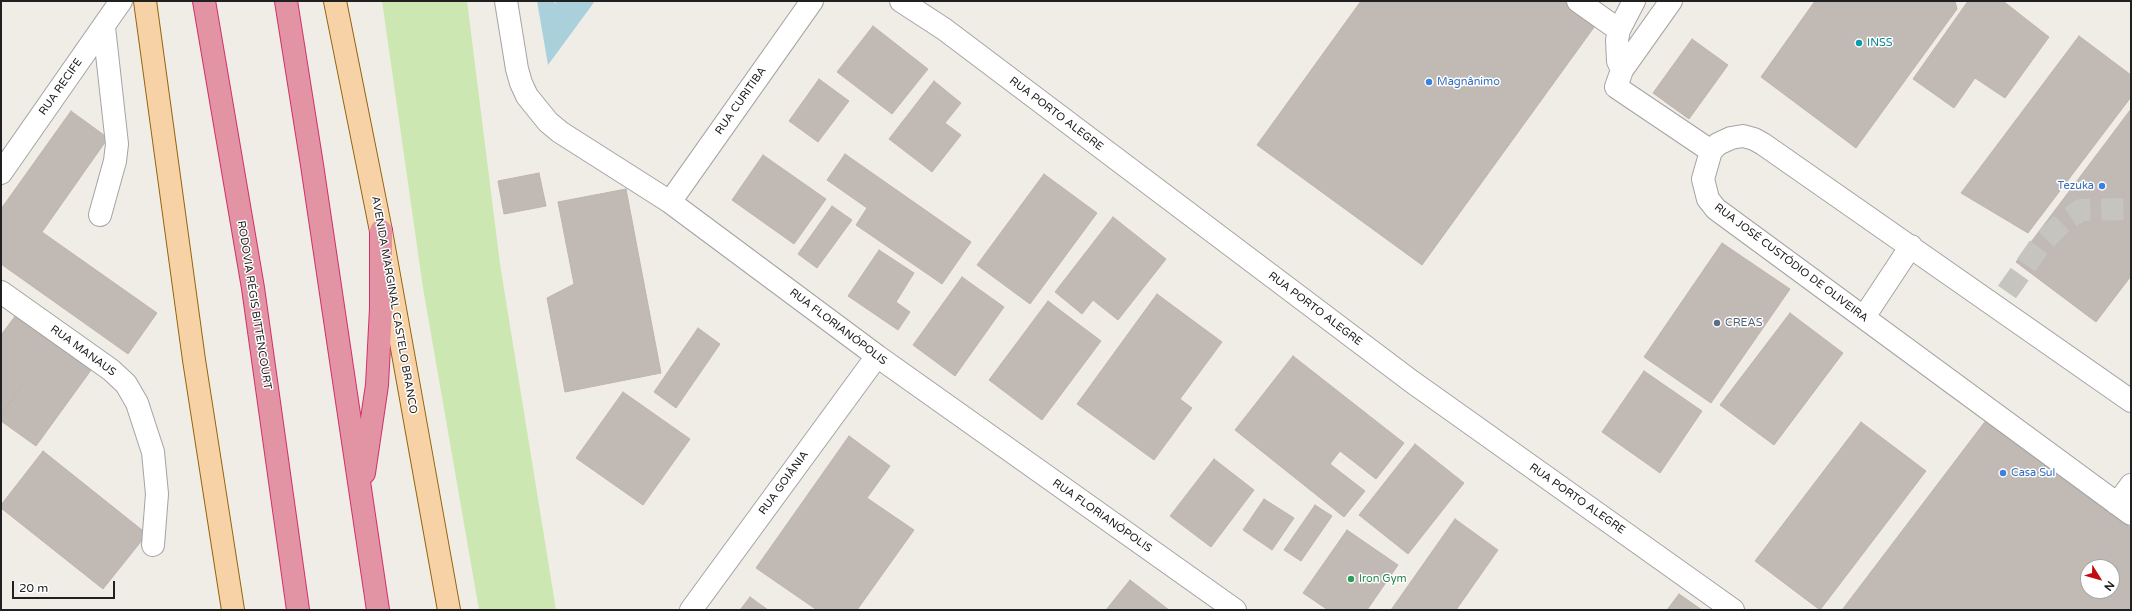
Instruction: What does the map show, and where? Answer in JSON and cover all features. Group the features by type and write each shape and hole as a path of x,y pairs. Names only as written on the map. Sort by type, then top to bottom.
{"highway":[{"name":"RODOVIA RÉGIS BITTENCOURT","path":"204,1 253,288 298,610"},
{"path":"286,1 378,610"},
{"path":"361,494 376,385 381,308 381,231"}],"main road":[{"path":"145,1 194,360 233,610"},
{"name":"AVENIDA MARGINAL CASTELO BRANCO","path":"335,1 381,231 449,610"}],"street":[{"name":"RUA RECIFE","path":"1,174 121,1"},
{"name":"RUA FLORIANÓPOLIS","path":"506,1 517,69 527,96 537,111 560,132 670,202 877,356 1235,610"},
{"name":"RUA CURITIBA","path":"670,202 812,1"},
{"name":"RUA PORTO ALEGRE","path":"901,1 944,29 1411,382 1733,610"},
{"path":"1578,1 1618,30"},
{"path":"1622,70 1616,49 1618,30 1634,1"},
{"path":"1671,1 1622,70 1616,87 1711,151 1718,144 1731,138 1743,136 1754,139 1911,246 2002,299 2131,401"},
{"path":"100,215 115,161 117,144 104,27"},
{"name":"RUA JOSÉ CUSTÓDIO DE OLIVEIRA","path":"1711,151 1703,180 1708,200 1716,210 2124,509"},
{"path":"1864,317 1911,246"},
{"name":"RUA MANAUS","path":"1,292 111,370 126,384 137,402 154,459 157,494 153,545"},
{"name":"RUA GOIÂNIA","path":"692,610 877,356"},
{"path":"2124,509 2131,485"}],"green space":[{"path":"382,1 467,1 500,264 556,610 479,610 423,288"}],"water":[{"path":"537,1 554,1 555,4 556,1 595,1 548,65"}],"building":[{"name":"Magnânimo","path":"1361,1 1576,1 1600,19 1422,265 1257,145"},
{"name":"INSS","path":"1815,1 1955,1 1957,9 1856,148 1761,77"},
{"path":"1968,1 2003,1 2049,37 2005,98 1975,78 1954,108 1913,79"},
{"path":"873,26 928,69 892,114 837,72"},
{"path":"2079,36 2131,75 2131,97 2028,233 1961,193"},
{"path":"1692,39 1728,65 1689,119 1653,93"},
{"path":"819,79 849,101 818,142 789,121"},
{"path":"934,81 961,103 945,123 961,135 932,172 889,139"},
{"name":"Tezuka","path":"2131,109 2131,276 2096,322 2016,262"},
{"path":"71,111 108,138 42,232 157,313 128,354 1,264 1,209"},
{"path":"845,154 971,242 942,284 856,225 867,208 827,180"},
{"path":"763,155 826,199 794,244 732,200"},
{"path":"539,173 546,206 504,214 498,181"},
{"path":"1044,174 1097,213 1030,304 977,265"},
{"path":"626,189 661,373 565,392 547,298 574,284 558,202"},
{"path":"832,206 852,220 817,268 798,254"},
{"path":"1113,217 1166,259 1118,320 1093,300 1082,314 1055,292"},
{"name":"CREAS","path":"1722,243 1790,289 1711,403 1644,357"},
{"path":"879,250 914,273 896,302 910,312 898,330 848,296"},
{"path":"962,277 1004,307 955,376 913,345"},
{"path":"1157,294 1222,342 1180,399 1192,408 1154,460 1077,404"},
{"path":"1048,301 1101,341 1042,420 989,380"},
{"path":"19,311 56,338 1,415 1,335"},
{"path":"1790,313 1843,353 1774,445 1720,405"},
{"path":"698,328 720,344 676,408 654,392"},
{"path":"57,338 94,366 36,446 1,421 1,415"},
{"path":"1293,356 1404,443 1376,479 1340,451 1330,464 1365,491 1344,517 1235,430"},
{"path":"1644,371 1702,411 1660,473 1602,432"},
{"path":"623,392 690,439 643,505 576,458"},
{"name":"Casa Sul","path":"1987,419 2131,528 2131,610 1842,610"},
{"path":"1861,422 1926,471 1820,610 1755,561"},
{"path":"849,436 890,466 867,498 914,530 857,610 817,610 756,568"},
{"path":"1415,444 1464,483 1408,554 1359,515"},
{"path":"43,451 147,534 103,589 1,508 1,505"},
{"path":"1214,459 1254,490 1211,547 1170,516"},
{"path":"1264,499 1294,518 1272,550 1243,530"},
{"path":"1315,505 1332,516 1301,561 1284,550"},
{"path":"1455,519 1498,550 1456,610 1391,610"},
{"name":"Iron Gym","path":"1347,530 1398,565 1367,610 1328,610 1303,593"},
{"path":"1130,580 1169,610 1106,610"},
{"path":"1679,594 1702,610 1667,610"},
{"path":"750,597 768,610 740,610"}],"tunnel":[{"path":"2007,292 2041,244 2063,222 2081,210 2131,209"}],"place":[{"name":"INSS","path":"1859,43"},
{"name":"Magnânimo","path":"1429,82"},
{"name":"Tezuka","path":"2102,186"},
{"name":"CREAS","path":"1717,323"},
{"name":"Casa Sul","path":"2003,473"},
{"name":"Iron Gym","path":"1351,579"}]}
